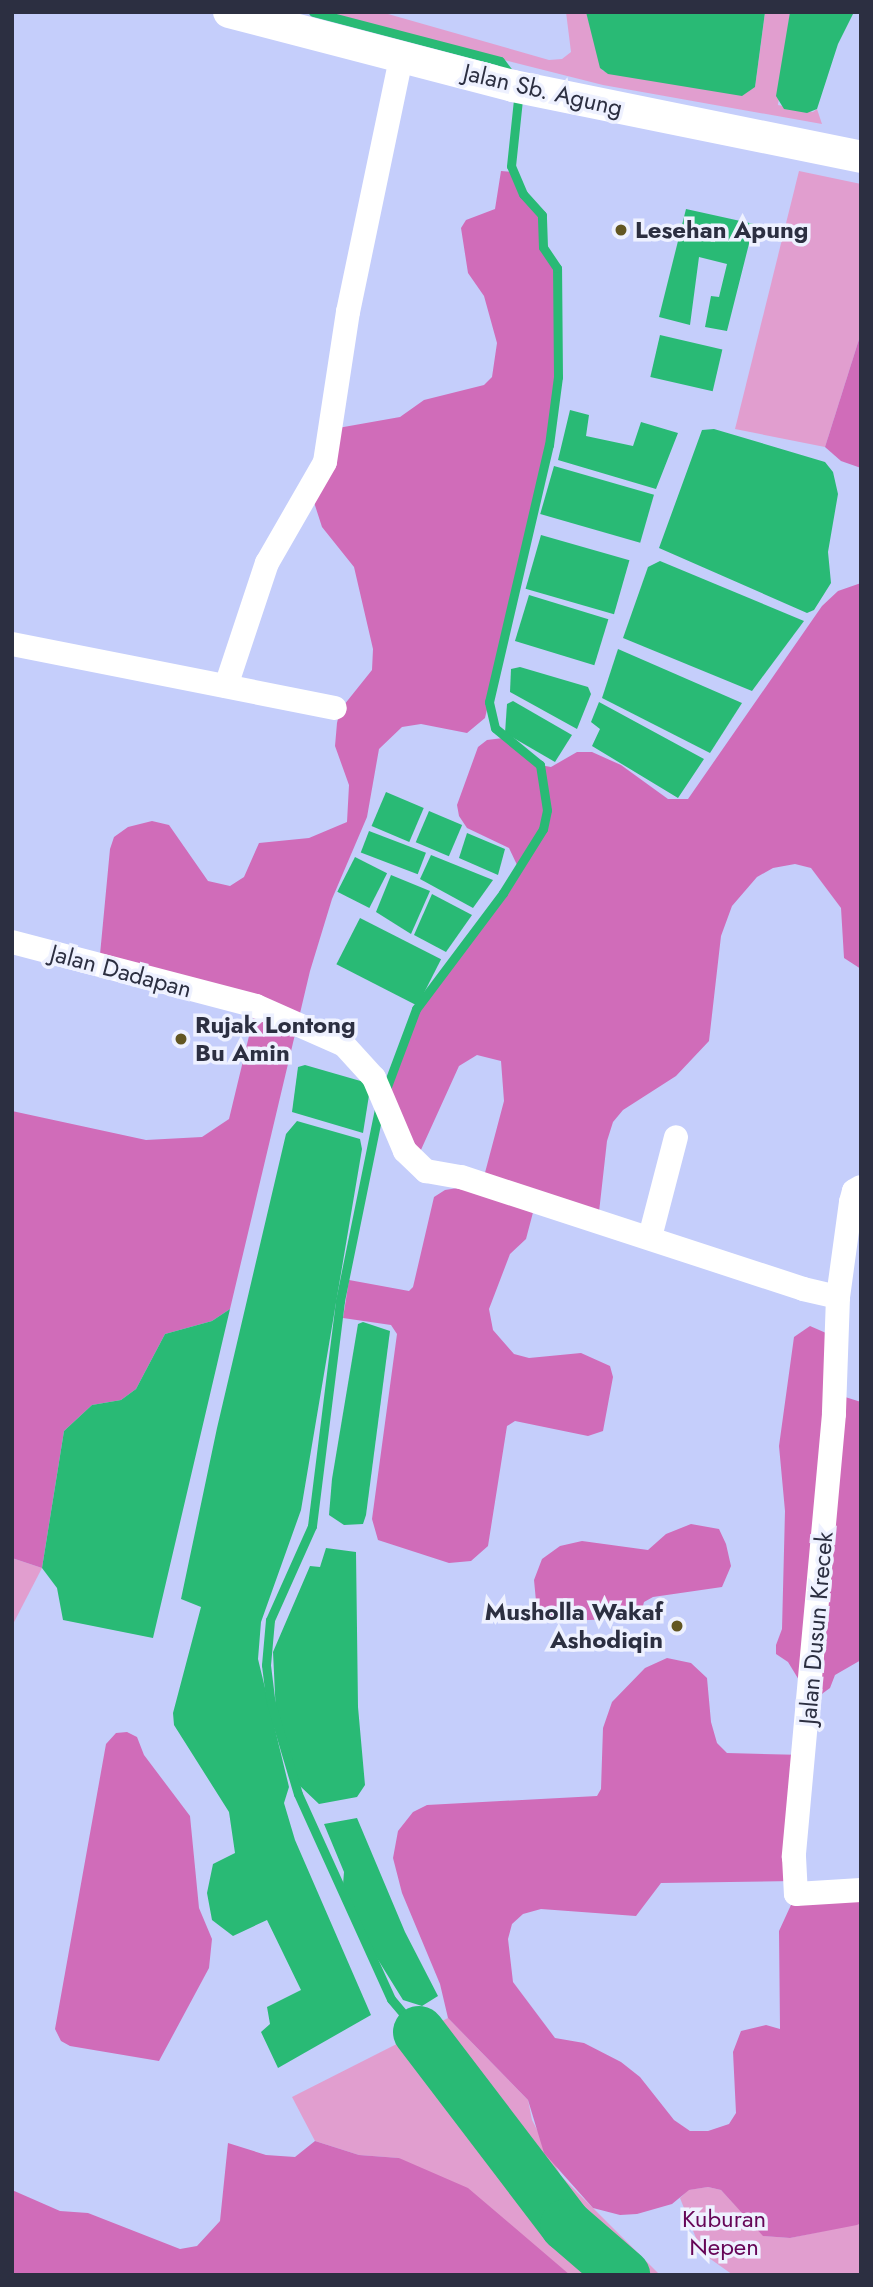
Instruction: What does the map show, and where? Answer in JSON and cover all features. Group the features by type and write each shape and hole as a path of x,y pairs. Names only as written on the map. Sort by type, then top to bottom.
{"street":[{"name":"Jalan Sb. Agung","path":"229,12 402,54 513,86 861,157"},
{"path":"226,686 267,563 325,461 348,312 402,54"},
{"path":"12,644 335,708"},
{"name":"Jalan Dadapan","path":"12,942 256,1006 344,1045 374,1079 389,1107 405,1151 426,1171 461,1177 838,1297"},
{"path":"650,1237 676,1137"},
{"path":"838,1297 851,1202 854,1191 861,1187"},
{"name":"Jalan Dusun Krecek","path":"838,1297 827,1505 794,1857 796,1894 861,1890"}],"green space":[{"path":"313,12 381,12 549,60 562,59 571,52 566,12 586,12 603,71 755,87 765,12 790,12 778,105 813,112 817,109 822,124 603,85"},
{"path":"799,171 861,184 861,333 825,447 735,429"},
{"path":"12,1558 42,1568 12,1626"},
{"path":"448,2018 528,2100 532,2120 561,2176 660,2275 570,2275 399,2158 359,2155 315,2141 292,2097"},
{"name":"Kuburan Nepen","path":"708,2187 721,2190 764,2236 790,2238 861,2223 861,2275 733,2275 702,2253 680,2198 688,2190"}],"shaded area":[{"path":"586,12 765,12 755,87 742,96 608,74 600,68"},
{"path":"790,12 854,12 838,44 817,109 807,113 784,109 776,96"},
{"path":"501,171 514,172 523,194 538,207 543,247 557,268 558,377 549,445 485,718 467,733 421,724 402,727 379,749 367,817 332,899 310,971 230,1309 212,1321 165,1334 136,1389 121,1400 92,1405 64,1431 42,1568 12,1558 12,1111 146,1140 202,1137 229,1119 256,1007 99,965 110,849 114,837 128,827 152,821 169,825 208,881 230,886 244,877 259,843 309,838 347,822 349,785 335,746 337,723 340,710 372,670 373,649 354,567 322,527 310,490 338,428 400,417 424,400 484,385 492,377 497,343 484,296 468,273 461,228 466,220 495,209"},
{"path":"686,209 754,224 727,331 705,327 711,296 719,297 727,264 699,257 690,325 659,317"},
{"path":"861,333 861,468 841,461 825,447"},
{"path":"660,335 722,349 713,391 650,377"},
{"path":"570,410 589,415 586,436 633,446 641,422 678,433 656,489 558,460"},
{"path":"714,429 825,462 833,472 838,494 828,552 831,583 814,610 807,613 659,548 702,430"},
{"path":"554,466 654,495 640,543 540,514"},
{"path":"541,535 629,560 614,614 526,589"},
{"path":"660,561 804,621 752,691 623,638 648,567"},
{"path":"861,583 861,969 844,958 841,908 811,868 795,864 773,868 757,877 732,906 721,936 709,1041 676,1076 623,1110 613,1122 607,1141 598,1221 536,1201 526,1239 510,1254 489,1309 493,1330 514,1354 529,1358 581,1353 610,1366 613,1377 603,1431 588,1436 515,1421 507,1426 488,1546 471,1561 449,1563 378,1540 372,1519 397,1334 391,1325 343,1318 349,1280 409,1291 413,1287 434,1197 445,1190 482,1184 504,1101 501,1061 477,1055 459,1066 415,1163 387,1085 416,1009 518,867 509,848 467,828 459,816 457,805 478,747 487,740 503,738 540,765 551,767 577,752 592,752 621,765 668,799 688,799 822,606 838,591"},
{"path":"529,595 608,619 594,665 515,641"},
{"path":"618,649 742,703 710,753 602,698"},
{"path":"520,667 588,687 591,694 577,729 510,692 511,669"},
{"path":"513,701 572,735 555,762 505,733 507,704"},
{"path":"599,702 704,759 678,798 592,746 600,729 591,722"},
{"path":"386,792 424,808 409,842 372,826"},
{"path":"429,811 462,825 449,856 416,842"},
{"path":"369,831 426,853 418,874 361,852"},
{"path":"467,833 505,849 498,875 459,858"},
{"path":"431,855 493,880 473,908 420,879"},
{"path":"355,857 387,873 369,908 337,892"},
{"path":"391,875 430,891 411,934 376,912"},
{"path":"432,894 472,915 446,952 414,935"},
{"path":"360,918 441,959 417,1006 336,964"},
{"path":"305,1065 364,1082 370,1089 363,1133 292,1112 298,1067"},
{"path":"297,1121 360,1139 362,1149 301,1510 261,1622 258,1659 289,1787 284,1803 295,1840 371,2015 278,2068 261,2032 270,2024 267,2007 301,1990 267,1920 233,1936 212,1920 207,1893 213,1864 235,1853 229,1812 174,1725 173,1713 201,1607 181,1599 217,1428 286,1134"},
{"path":"230,1309 153,1638 63,1620 57,1588 42,1568 64,1431 92,1405 121,1400 136,1389 165,1334 212,1321"},
{"path":"363,1322 390,1331 366,1515 363,1524 344,1525 329,1515 332,1479 358,1324"},
{"path":"810,1326 826,1333 842,1396 861,1402 861,1660 835,1675 830,1688 819,1696 802,1685 788,1662 776,1654 776,1645 782,1629 785,1511 779,1446 794,1337"},
{"path":"691,1524 719,1529 731,1566 722,1587 653,1597 644,1602 640,1618 538,1622 534,1580 542,1559 560,1546 582,1541 648,1550 666,1534"},
{"path":"326,1548 356,1552 358,1707 365,1785 357,1797 319,1804 300,1786 276,1715 273,1652 310,1566 320,1567"},
{"path":"667,1658 691,1663 707,1678 711,1722 717,1743 727,1753 805,1755 795,1881 661,1883 636,1916 541,1909 523,1914 512,1924 508,1939 513,1982 555,2038 584,2043 621,2062 640,2077 674,2120 690,2131 708,2131 729,2124 736,2113 733,2052 741,2031 766,2025 780,2029 779,1931 796,1894 861,1890 861,2223 857,2225 790,2238 763,2236 721,2190 708,2187 689,2190 672,2204 637,2214 620,2215 593,2208 544,2153 528,2100 448,2018 440,1984 402,1893 393,1858 398,1831 413,1812 427,1805 597,1796 601,1789 603,1728 612,1702 645,1668"},
{"path":"127,1732 137,1737 144,1755 190,1816 199,1908 212,1939 209,1968 159,2061 70,2046 61,2041 55,2029 106,1744 116,1733"},
{"path":"357,1818 405,1932 438,1996 422,2006 403,2000 362,1934 343,1885 344,1872 324,1824"},
{"path":"315,2141 359,2155 399,2158 468,2188 570,2275 12,2275 12,2190 60,2211 88,2213 180,2249 197,2246 220,2221 228,2143 266,2155 295,2157"}],"waterway":[{"path":"313,12 500,61 512,77"},
{"path":"385,1092 416,1009 503,893 543,829 547,810 540,765 495,728 489,702 549,445 558,377 557,268 543,247 542,215 523,194 511,166 518,99"},
{"path":"379,1109 340,1301 312,1526 270,1620 266,1665 271,1703 298,1794 391,1999 419,2032"},
{"path":"419,2032 566,2225 624,2275"}],"place":[{"name":"Lesehan Apung","path":"621,230"},
{"name":"Rujak Lontong Bu Amin","path":"181,1039"},
{"name":"Musholla Wakaf Ashodiqin","path":"677,1626"}]}
